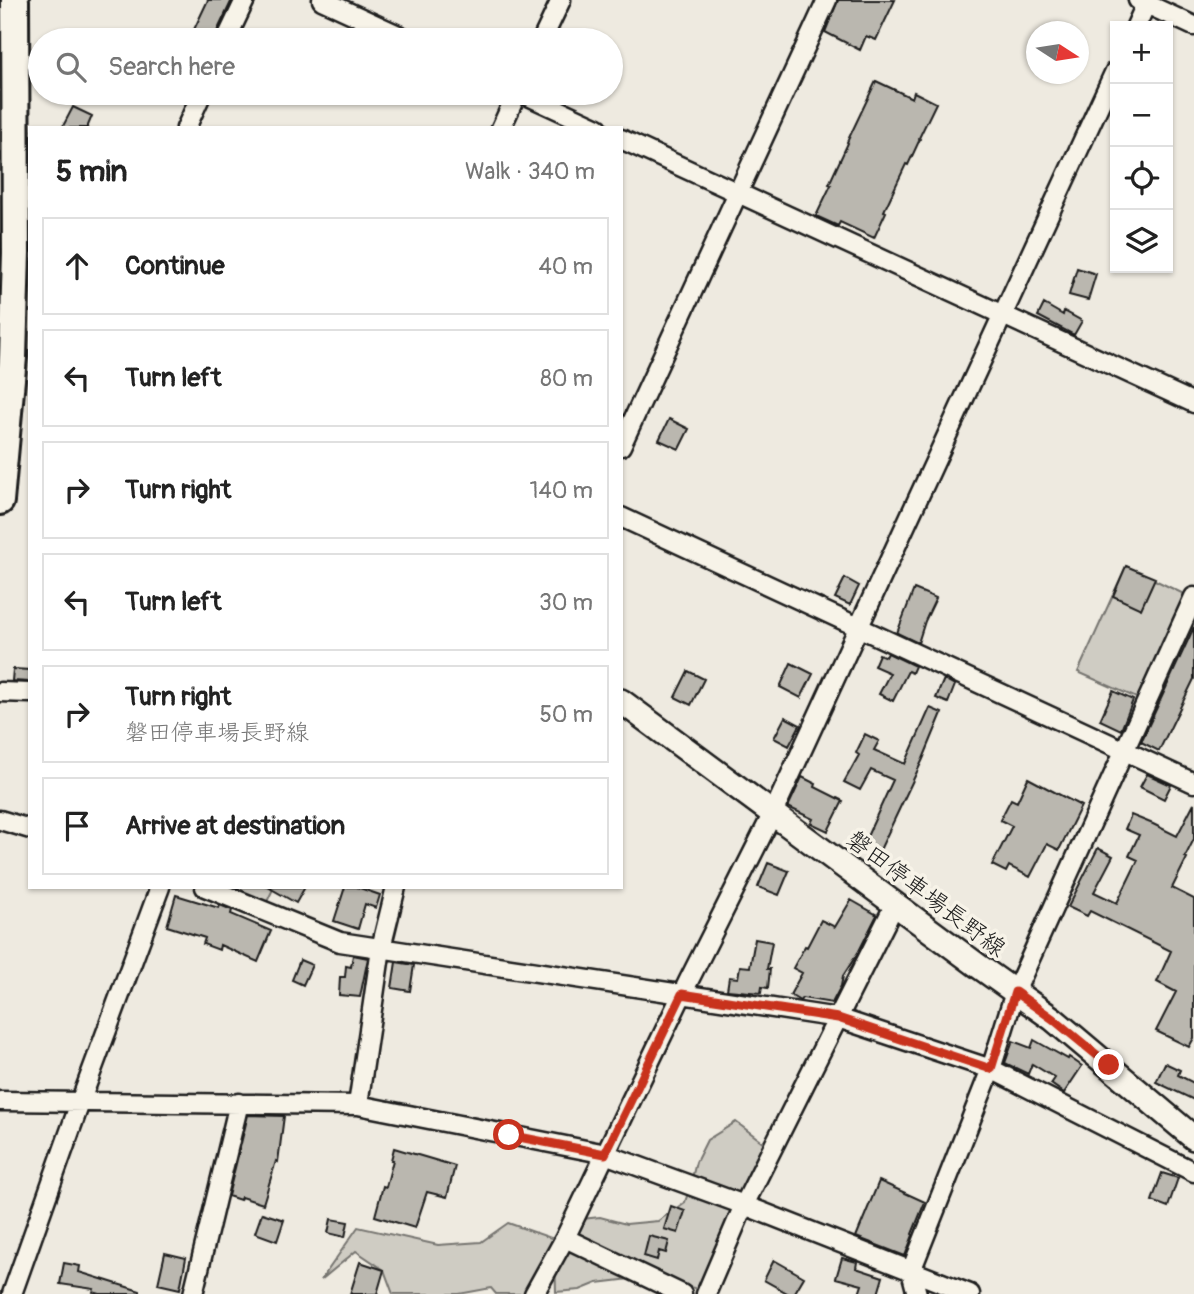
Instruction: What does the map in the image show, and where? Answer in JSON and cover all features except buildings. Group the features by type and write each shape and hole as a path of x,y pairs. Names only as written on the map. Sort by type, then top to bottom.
{"highway":[{"path":"0,501 13,357 15,0"}],"main road":[{"name":"磐田停車場長野線","path":"623,703 1053,1019 1194,1138"}],"street":[{"path":"232,28 245,0"},
{"path":"322,0 383,28"},
{"path":"548,28 561,0"},
{"path":"623,442 827,0"},
{"path":"1137,21 1143,1 1194,26"},
{"path":"534,1294 565,1238 684,989 773,813 1110,82"},
{"path":"187,126 197,105"},
{"path":"502,126 513,105"},
{"path":"546,105 593,126"},
{"path":"623,140 1194,403"},
{"path":"623,518 1194,783"},
{"path":"916,1294 911,1271 991,1069 1015,992 1194,597"},
{"path":"0,692 28,693"},
{"path":"0,820 28,828"},
{"path":"12,1294 81,1097 159,889"},
{"path":"210,889 340,942 684,989 838,1018 991,1069 1194,1172"},
{"path":"358,1105 378,948 395,889"},
{"path":"706,1294 744,1205 895,904"},
{"path":"0,1101 81,1097 358,1105 605,1154 744,1205 970,1294"},
{"path":"193,1294 239,1103"},
{"path":"565,1238 682,1294"}],"shaded area":[{"path":"1126,566 1190,597 1141,700 1078,672"},
{"path":"233,889 273,889 266,904"},
{"path":"736,1122 772,1149 716,1271 698,1289 647,1277 597,1283 580,1290 556,1292 555,1256 573,1220 600,1217 626,1224 658,1221 685,1202 696,1162 707,1140"},
{"path":"508,1223 557,1240 532,1294 496,1294 491,1288 459,1294 393,1294 384,1270 356,1251 321,1280 358,1227 438,1245 481,1242"}],"route":[{"path":"509,1135 605,1154 682,994 838,1018 991,1069 1015,992 1109,1065"}]}
